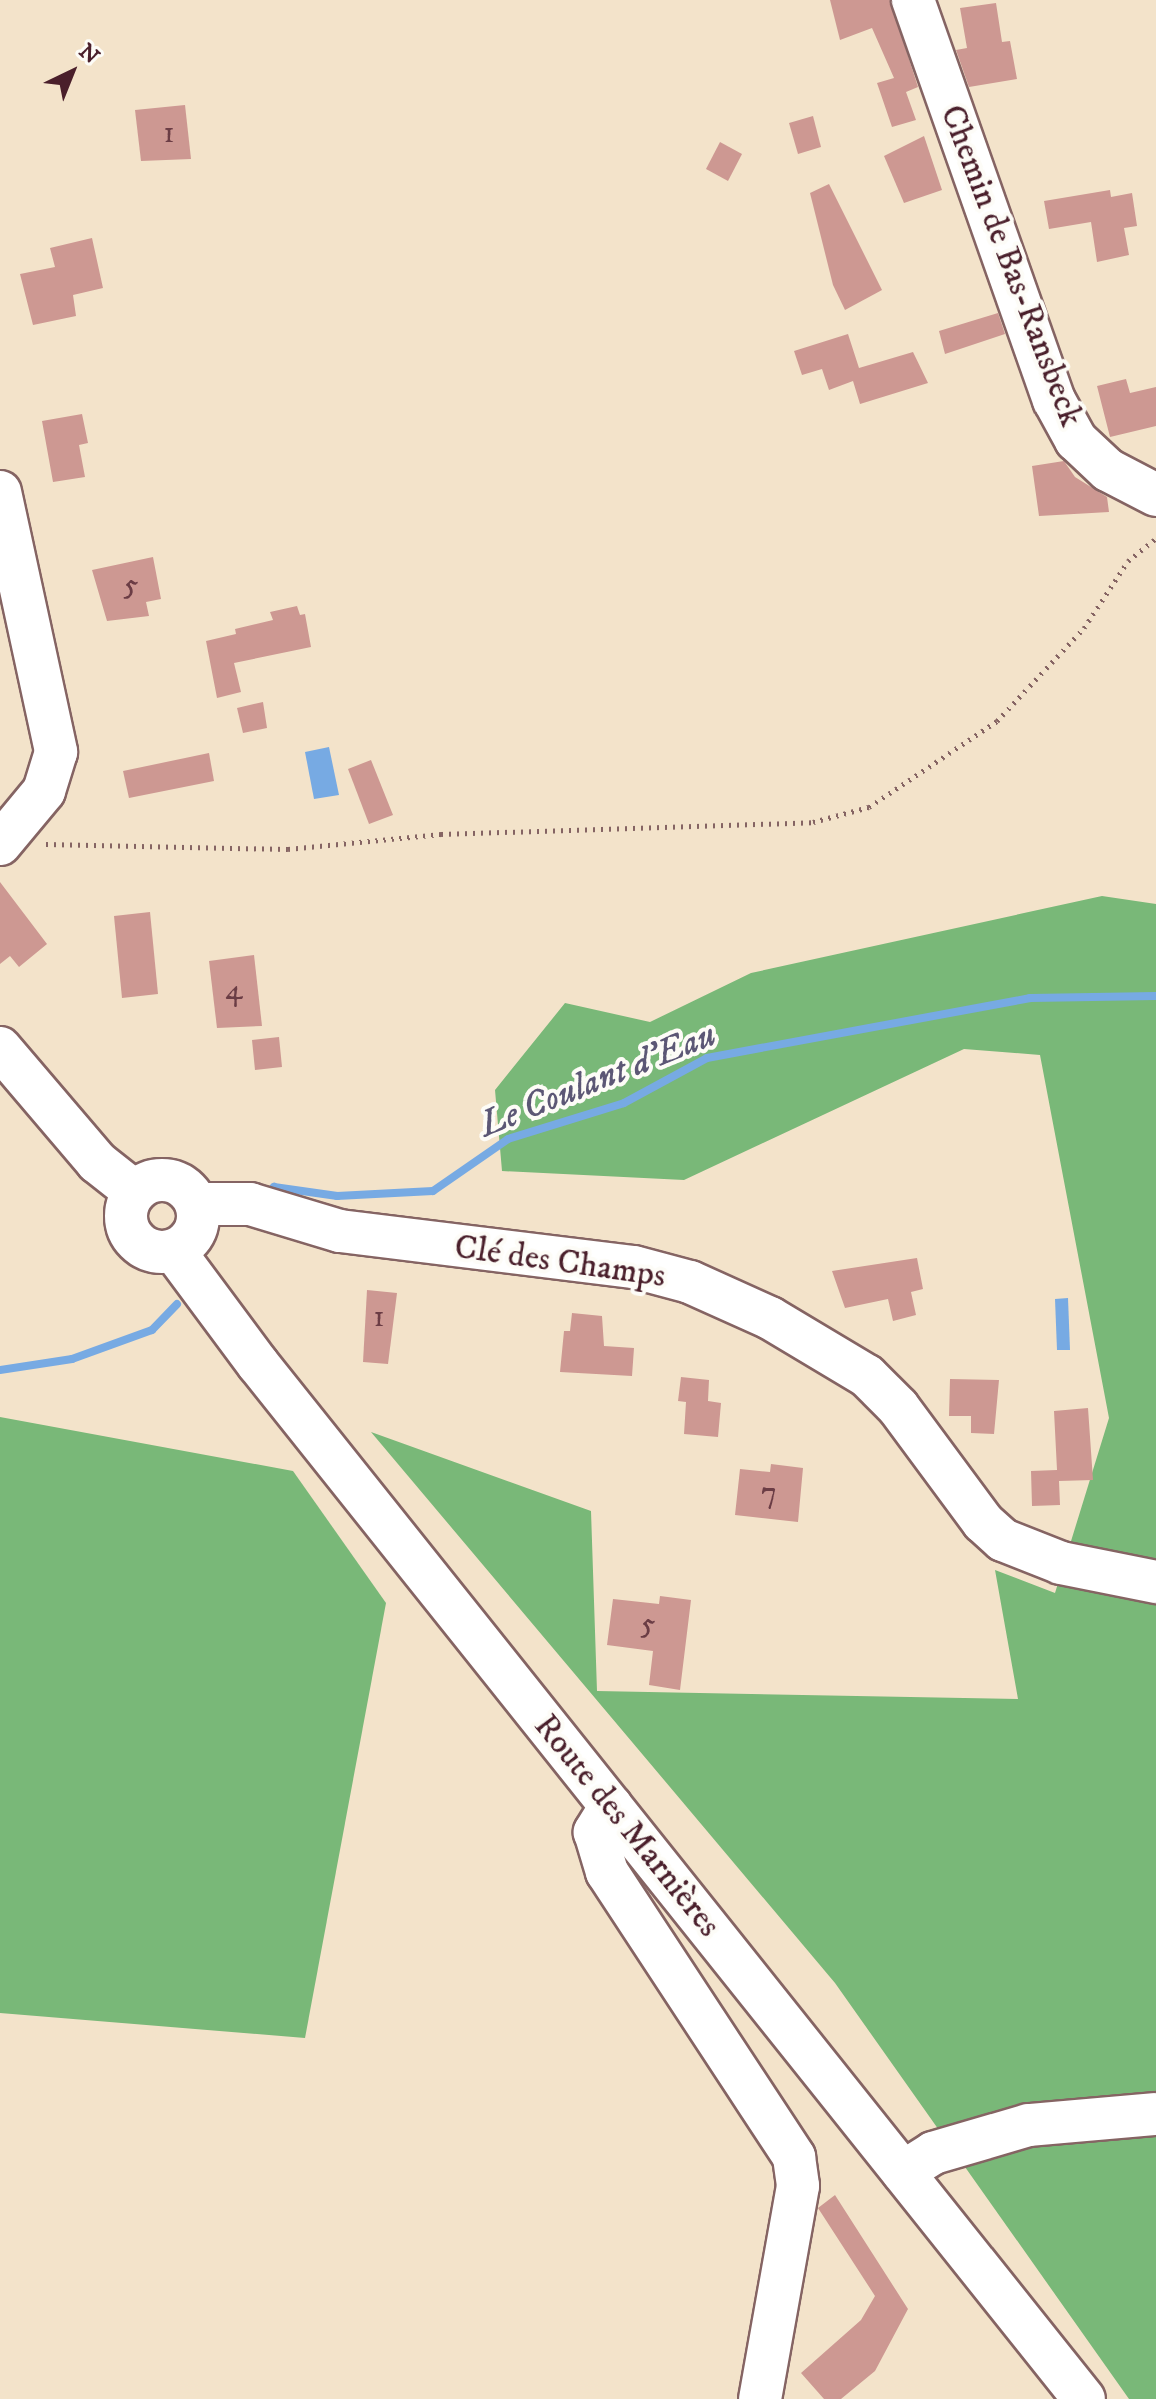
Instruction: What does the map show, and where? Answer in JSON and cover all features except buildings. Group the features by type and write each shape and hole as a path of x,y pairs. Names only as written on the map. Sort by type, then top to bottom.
{"street":[{"name":"Chemin de Bas-Ransbeck","path":"913,0 1054,400 1076,440 1108,470 1156,495"},
{"path":"0,492 56,752 44,791 0,843"},
{"path":"0,1048 97,1162 135,1192"},
{"path":"169,1180 186,1189 197,1204 195,1232 174,1251 144,1247 132,1236 127,1206 135,1192 150,1182 169,1180"},
{"name":"Clé des Champs","path":"197,1204 250,1204 340,1231 634,1267 690,1282 770,1318 867,1376 898,1407 983,1522 1003,1540 1061,1563 1156,1582"},
{"name":"Route des Marnières","path":"174,1251 258,1364 1084,2399"},
{"path":"611,1806 595,1832 607,1872 794,2157 798,2186 760,2399"},
{"path":"903,2172 933,2153 1029,2125 1156,2114"}],"path":[{"path":"0,843 288,849 441,834 813,822 869,807 997,721 1084,628 1128,561 1156,538"}],"green space":[{"path":"1102,896 1156,904 1156,2399 1129,2399 835,1983 371,1432 591,1511 597,1691 1018,1699 995,1570 1055,1593 1109,1418 1040,1055 964,1049 684,1180 502,1171 495,1090 565,1003 650,1022 751,973"},
{"path":"0,1417 293,1471 386,1603 305,2038 0,2013"}],"water":[{"path":"329,747 339,795 314,799 305,752"},
{"path":"1068,1298 1070,1350 1057,1350 1055,1299"}],"waterway":[{"name":"Le Coulant d'Eau","path":"266,1194 274,1187 337,1196 433,1191 508,1139 624,1103 707,1058 1030,998 1156,996"},
{"name":"Le Coulant d'Eau","path":"0,1370 72,1359 152,1330 177,1304"}]}
